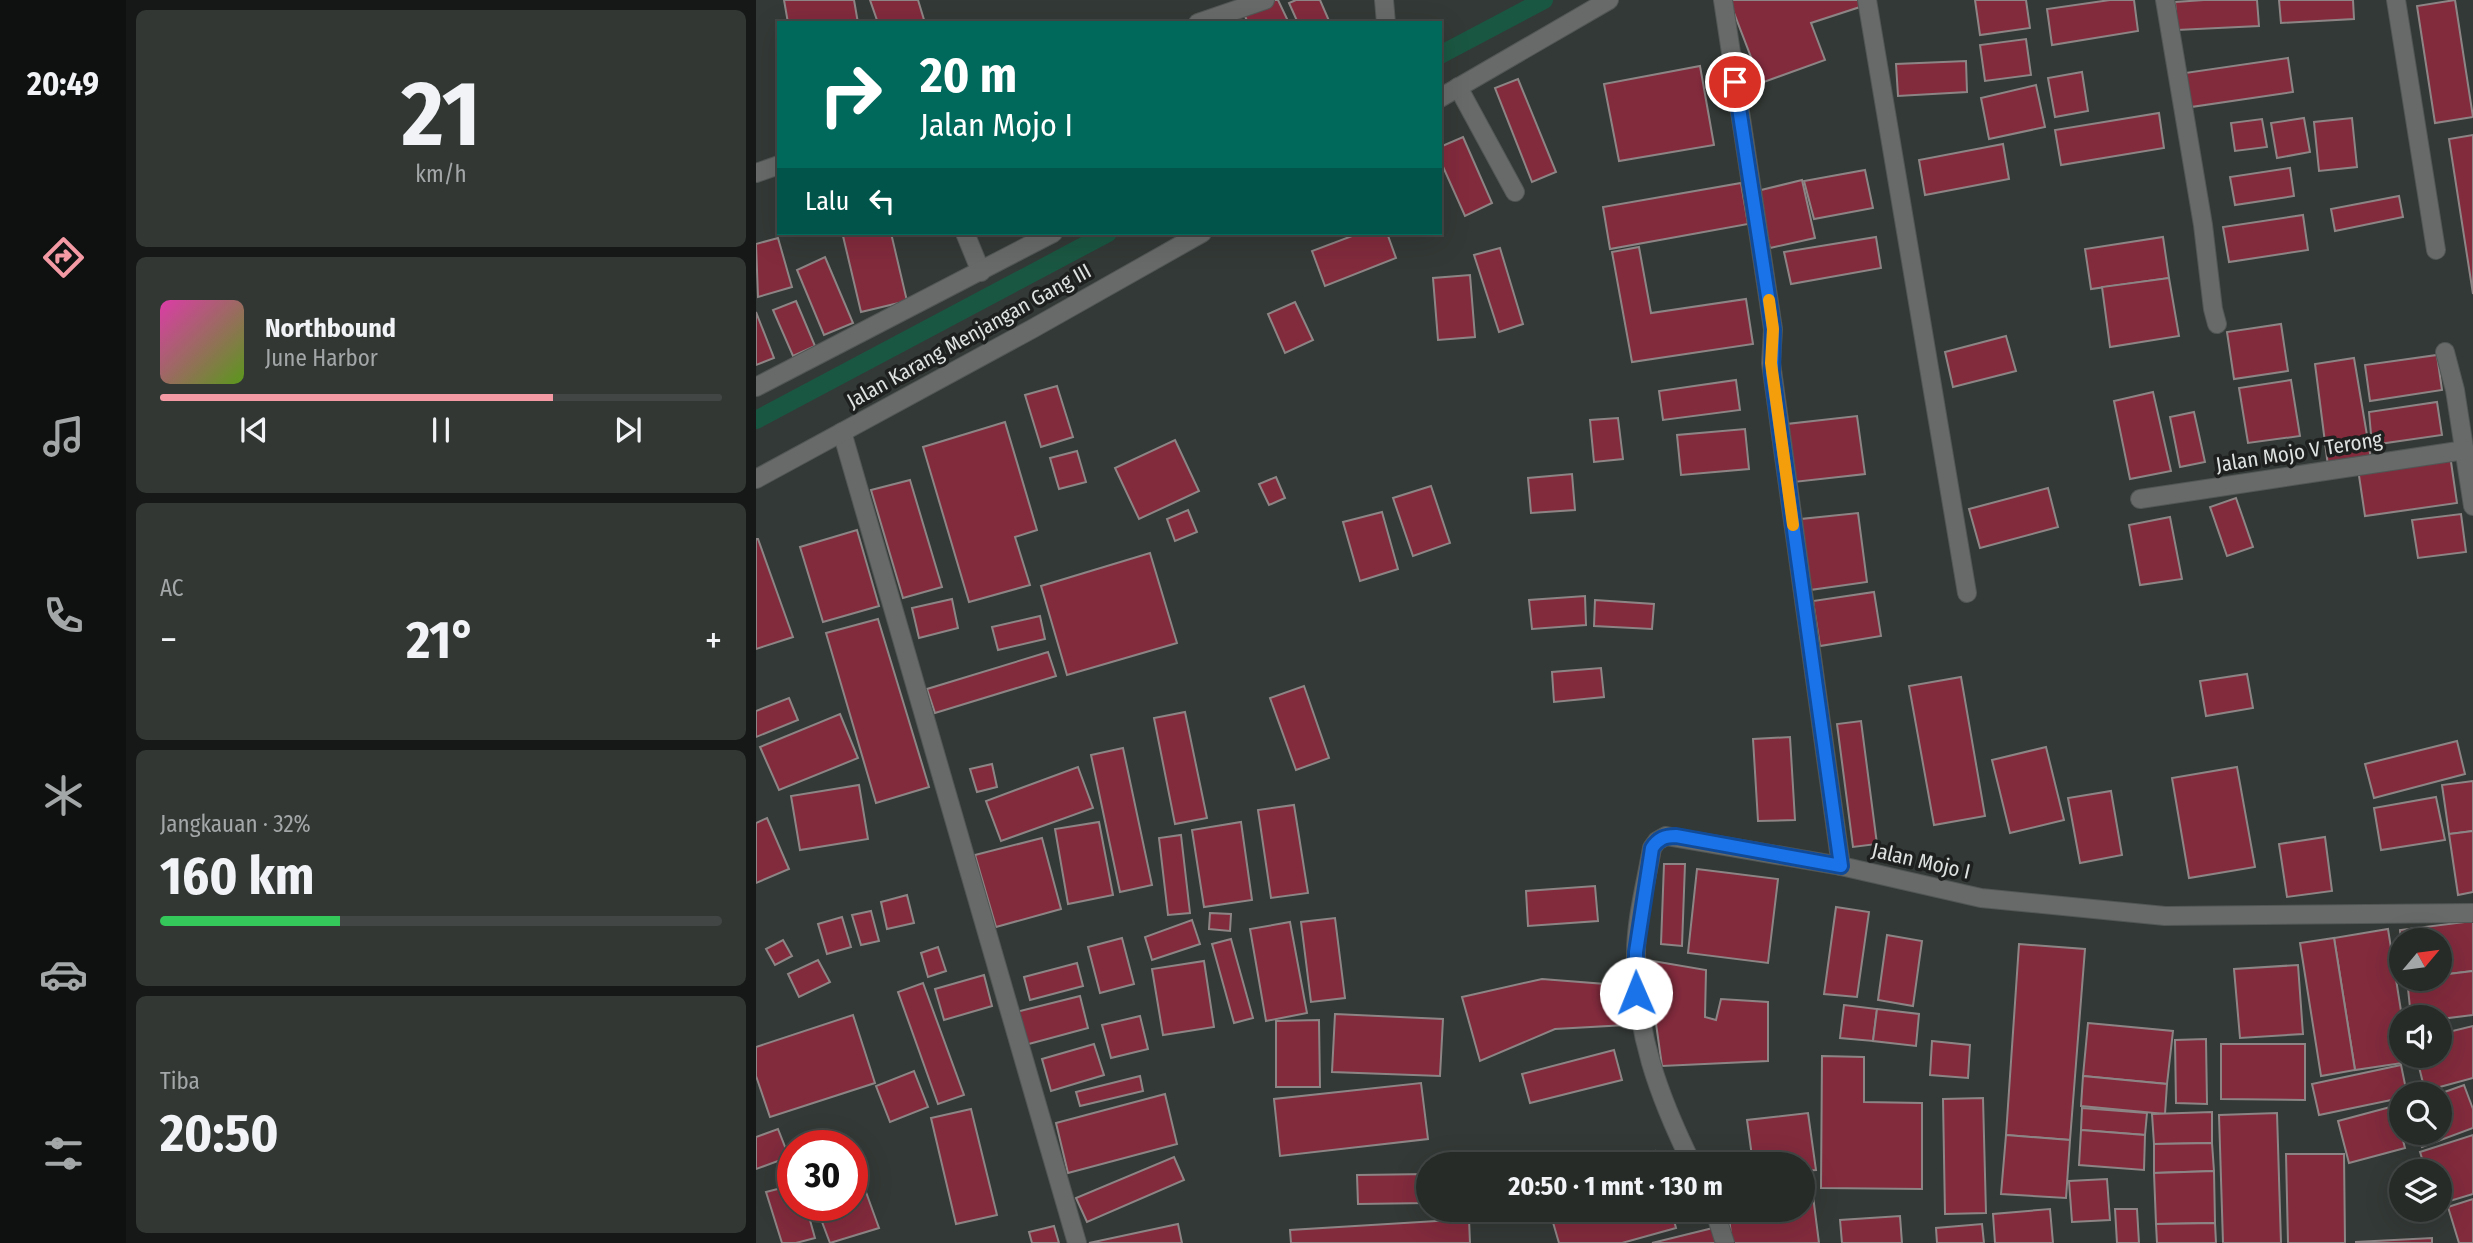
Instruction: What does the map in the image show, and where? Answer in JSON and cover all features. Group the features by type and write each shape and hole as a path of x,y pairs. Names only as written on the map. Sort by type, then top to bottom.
{"street":[{"path":"1204,21 1265,0"},
{"path":"1384,0 1386,21"},
{"path":"1442,96 1609,0"},
{"path":"1723,0 1773,329 1772,373 1841,866"},
{"path":"1867,0 1966,593"},
{"path":"2165,0 2217,324"},
{"path":"2396,0 2436,250"},
{"path":"1458,87 1515,192"},
{"path":"756,173 777,166"},
{"path":"966,235 981,272"},
{"path":"756,387 1049,235"},
{"name":"Jalan Karang Menjangan Gang III","path":"756,478 1198,235"},
{"path":"2445,352 2455,390 2473,506"},
{"path":"842,432 1077,1243"},
{"name":"Jalan Mojo V Terong","path":"2140,499 2465,450"},
{"name":"Jalan Mojo I","path":"1686,1152 1647,1053 1639,1019 1636,952 1652,848 1666,836 1841,866 1981,898 2165,916 2473,913"},
{"path":"1718,1222 1725,1243"}],"building":[{"path":"784,0 854,0 858,21 788,21"},
{"path":"870,0 918,0 924,21 877,21"},
{"path":"1278,0 1288,21 1247,21 1244,14"},
{"path":"1296,0 1320,0 1329,21 1297,21 1289,3"},
{"path":"1729,0 1861,0 1863,6 1811,23 1825,60 1761,83"},
{"path":"1975,0 2026,0 2030,28 1980,35"},
{"path":"2110,0 2134,0 2138,31 2052,45 2047,9"},
{"path":"2257,0 2259,26 2177,30 2175,2"},
{"path":"2279,0 2353,0 2354,19 2281,23"},
{"path":"2455,0 2473,117 2435,123 2417,6"},
{"path":"2026,39 2031,75 1985,81 1980,45"},
{"path":"2288,58 2293,92 2191,107 2185,73"},
{"path":"1966,61 1967,92 1898,96 1896,64"},
{"path":"1700,66 1714,145 1619,161 1604,84"},
{"path":"2082,72 2088,111 2055,117 2048,78"},
{"path":"1518,79 1556,172 1532,182 1495,88"},
{"path":"2036,85 2045,127 1989,139 1981,98"},
{"path":"2159,113 2164,148 2061,165 2055,130"},
{"path":"2304,118 2310,152 2277,158 2271,123"},
{"path":"2352,118 2357,167 2319,171 2314,122"},
{"path":"2262,119 2267,147 2235,151 2231,123"},
{"path":"2473,135 2473,294 2449,139"},
{"path":"1463,137 1492,203 1465,216 1442,164 1442,146"},
{"path":"2003,144 2009,179 1925,195 1919,160"},
{"path":"2290,168 2294,196 2235,205 2230,177"},
{"path":"1865,170 1873,208 1814,219 1804,181"},
{"path":"1802,180 1815,238 1770,248 1757,191"},
{"path":"1741,183 1748,224 1610,249 1603,207"},
{"path":"2399,196 2403,217 2335,231 2331,209"},
{"path":"2303,215 2308,250 2229,262 2223,227"},
{"path":"891,235 907,301 861,312 843,236"},
{"path":"1355,235 1388,235 1396,258 1325,286 1312,251"},
{"path":"1876,237 1881,268 1791,284 1784,252"},
{"path":"2163,237 2169,278 2091,289 2085,249"},
{"path":"778,238 792,287 758,297 756,244"},
{"path":"1639,247 1651,313 1746,299 1753,344 1632,362 1612,252"},
{"path":"1500,248 1523,324 1499,332 1474,255"},
{"path":"825,257 853,323 824,335 797,270"},
{"path":"1470,275 1475,337 1438,340 1433,278"},
{"path":"2169,278 2179,336 2110,347 2102,287"},
{"path":"796,301 815,346 793,356 773,310"},
{"path":"1295,302 1313,340 1285,353 1268,314"},
{"path":"756,312 774,358 756,365"},
{"path":"2281,324 2288,371 2234,379 2227,332"},
{"path":"2006,336 2016,371 1953,387 1945,352"},
{"path":"2437,355 2442,390 2370,401 2365,365"},
{"path":"2354,358 2371,459 2328,466 2315,364"},
{"path":"1736,380 1740,410 1663,420 1659,391"},
{"path":"2291,380 2300,436 2248,443 2239,388"},
{"path":"1057,386 1073,437 1041,447 1025,395"},
{"path":"2153,392 2171,471 2130,479 2114,401"},
{"path":"2437,402 2442,435 2372,445 2369,412"},
{"path":"2194,412 2205,462 2180,467 2170,417"},
{"path":"1857,416 1865,474 1794,482 1787,424"},
{"path":"1618,418 1623,459 1594,462 1590,420"},
{"path":"1005,422 1037,530 1015,537 1030,585 969,602 923,447"},
{"path":"1745,429 1749,469 1681,475 1677,435"},
{"path":"1175,440 1199,491 1139,519 1115,468"},
{"path":"1077,451 1086,482 1059,489 1050,458"},
{"path":"2450,455 2457,503 2365,516 2358,469"},
{"path":"1572,474 1575,510 1531,513 1528,478"},
{"path":"1276,477 1285,498 1269,505 1259,484"},
{"path":"910,480 942,587 903,598 871,490"},
{"path":"1431,486 1450,543 1413,556 1393,498"},
{"path":"2048,488 2058,527 1980,548 1969,509"},
{"path":"2236,498 2253,547 2227,556 2210,507"},
{"path":"1188,510 1197,532 1175,541 1167,519"},
{"path":"1382,512 1398,569 1360,581 1343,522"},
{"path":"1858,513 1867,582 1810,590 1801,519"},
{"path":"2461,514 2466,552 2418,558 2412,520"},
{"path":"2170,517 2182,579 2140,585 2129,525"},
{"path":"857,530 879,606 823,622 800,547"},
{"path":"756,539 793,637 756,649"},
{"path":"1150,553 1177,643 1067,675 1041,586"},
{"path":"1874,592 1881,636 1820,646 1813,601"},
{"path":"1585,596 1586,625 1532,629 1529,600"},
{"path":"952,599 958,628 919,638 912,608"},
{"path":"1595,600 1654,604 1652,629 1594,626"},
{"path":"1040,616 1045,639 998,650 992,627"},
{"path":"878,619 929,787 876,803 826,633"},
{"path":"1048,652 1056,676 935,713 927,689"},
{"path":"1601,668 1604,697 1554,702 1552,672"},
{"path":"2247,674 2253,708 2206,716 2200,681"},
{"path":"1961,677 1985,816 1934,825 1909,686"},
{"path":"1304,686 1329,758 1296,770 1270,698"},
{"path":"789,698 798,720 756,737 756,711"},
{"path":"1185,712 1207,818 1175,824 1154,718"},
{"path":"840,714 858,758 779,790 760,747"},
{"path":"1861,721 1877,844 1853,847 1837,724"},
{"path":"1790,737 1795,820 1758,821 1753,739"},
{"path":"2457,741 2465,774 2374,798 2365,764"},
{"path":"2046,747 2064,820 2010,833 1992,760"},
{"path":"1123,748 1152,885 1120,892 1091,755"},
{"path":"992,764 997,787 977,792 970,769"},
{"path":"1078,767 1093,808 1001,841 986,801"},
{"path":"2237,767 2255,867 2189,878 2172,778"},
{"path":"2473,781 2473,831 2449,834 2442,785"},
{"path":"859,785 868,839 800,850 791,796"},
{"path":"2111,791 2122,855 2080,863 2068,798"},
{"path":"2436,797 2445,840 2381,850 2374,808"},
{"path":"1294,805 1308,893 1271,898 1258,810"},
{"path":"767,818 789,869 756,883 756,823"},
{"path":"1099,822 1113,895 1068,904 1055,829"},
{"path":"1241,822 1252,900 1204,907 1192,830"},
{"path":"2473,831 2473,892 2458,895 2449,834"},
{"path":"1181,835 1190,913 1168,915 1159,838"},
{"path":"2325,837 2332,891 2287,897 2279,844"},
{"path":"1042,838 1061,909 996,927 975,855"},
{"path":"1664,864 1685,864 1682,946 1661,944"},
{"path":"1697,869 1778,879 1768,963 1688,953"},
{"path":"1595,886 1598,921 1528,926 1526,891"},
{"path":"907,895 914,923 887,929 881,902"},
{"path":"1836,907 1869,912 1857,997 1824,994"},
{"path":"871,911 879,941 861,945 852,915"},
{"path":"1210,913 1231,914 1230,931 1209,929"},
{"path":"842,917 851,947 827,954 818,924"},
{"path":"1335,918 1345,998 1311,1002 1301,922"},
{"path":"1192,920 1200,944 1152,960 1145,937"},
{"path":"2473,921 2473,971 2452,974 2452,928 2416,928"},
{"path":"1290,922 1307,1013 1266,1021 1250,929"},
{"path":"2388,929 2389,991 2398,991 2400,1005 2389,1005 2389,1065 2355,1070 2334,938"},
{"path":"1887,935 1922,941 1913,1006 1878,1000"},
{"path":"1122,938 1134,984 1100,993 1088,947"},
{"path":"2334,938 2355,1070 2321,1076 2300,943"},
{"path":"1231,939 1253,1018 1234,1023 1212,944"},
{"path":"783,940 792,956 775,965 766,949"},
{"path":"2019,944 2085,949 2070,1140 2006,1135"},
{"path":"938,947 946,971 928,977 921,953"},
{"path":"818,960 830,982 799,997 788,974"},
{"path":"1647,960 1706,970 1705,1017 1716,1020 1721,999 1768,1002 1768,1061 1662,1066"},
{"path":"1204,961 1214,1027 1163,1035 1152,969"},
{"path":"1077,963 1083,986 1030,1000 1024,977"},
{"path":"2298,965 2303,1034 2240,1038 2234,969"},
{"path":"2473,971 2473,1015 2452,1018 2452,1005 2410,1005 2408,991 2452,991 2452,974"},
{"path":"984,975 992,1006 944,1020 935,989"},
{"path":"1542,979 1618,985 1626,1025 1555,1029 1480,1061 1462,997"},
{"path":"923,983 964,1095 938,1104 898,992"},
{"path":"1080,996 1088,1028 1025,1045 1016,1012"},
{"path":"1844,1005 1877,1009 1873,1041 1840,1038"},
{"path":"1877,1009 1919,1014 1916,1046 1873,1041"},
{"path":"1335,1014 1443,1019 1440,1076 1332,1072"},
{"path":"853,1015 875,1083 770,1117 756,1076 756,1047"},
{"path":"1140,1016 1148,1049 1111,1058 1102,1025"},
{"path":"1319,1020 1320,1087 1276,1087 1276,1021"},
{"path":"2088,1023 2173,1031 2167,1084 2083,1076"},
{"path":"2473,1026 2473,1078 2452,1084 2423,1082 2419,1068 2452,1068 2452,1031"},
{"path":"2206,1039 2207,1104 2176,1103 2175,1040"},
{"path":"1932,1041 1970,1045 1968,1078 1930,1075"},
{"path":"1094,1044 1104,1075 1051,1091 1042,1059"},
{"path":"2221,1044 2305,1044 2305,1100 2221,1099"},
{"path":"1614,1050 1622,1080 1530,1103 1522,1074"},
{"path":"1822,1056 1864,1057 1864,1102 1922,1103 1922,1189 1821,1188"},
{"path":"2389,1068 2402,1068 2405,1082 2389,1082 2389,1100 2319,1115 2312,1084"},
{"path":"914,1071 928,1107 890,1122 876,1086"},
{"path":"1140,1076 1143,1091 1080,1106 1076,1092"},
{"path":"2083,1076 2167,1084 2165,1114 2081,1106"},
{"path":"1421,1083 1428,1139 1280,1156 1274,1099"},
{"path":"2464,1085 2473,1109 2473,1128 2452,1136 2452,1089"},
{"path":"1165,1094 1177,1144 1068,1173 1056,1123"},
{"path":"1983,1098 1986,1213 1945,1214 1943,1099"},
{"path":"2389,1107 2389,1145 2404,1145 2405,1148 2349,1163 2338,1121"},
{"path":"2082,1108 2147,1113 2145,1135 2081,1130"},
{"path":"971,1109 997,1215 956,1224 931,1118"},
{"path":"2212,1112 2212,1143 2154,1144 2152,1114"},
{"path":"1808,1113 1813,1152 1751,1152 1747,1120"},
{"path":"2277,1113 2281,1243 2223,1243 2219,1115"},
{"path":"778,1129 777,1161 756,1169 756,1137"},
{"path":"2081,1130 2145,1135 2144,1170 2079,1165"},
{"path":"2006,1135 2070,1140 2066,1198 2001,1194"},
{"path":"2473,1135 2473,1194 2452,1200 2452,1159 2422,1159 2420,1152 2442,1145 2452,1145 2452,1142"},
{"path":"2212,1143 2214,1171 2154,1173 2154,1144"},
{"path":"2286,1154 2344,1154 2345,1243 2288,1243"},
{"path":"1174,1157 1184,1180 1087,1222 1076,1198"},
{"path":"2214,1171 2215,1223 2156,1224 2154,1173"},
{"path":"1416,1174 1416,1203 1358,1204 1357,1175"},
{"path":"2107,1179 2110,1220 2072,1222 2069,1181"},
{"path":"777,1189 777,1221 810,1221 815,1238 782,1243 766,1192"},
{"path":"868,1198 879,1228 830,1243 822,1221 868,1221"},
{"path":"2473,1199 2473,1243 2459,1243 2452,1220 2452,1206"},
{"path":"2050,1209 2053,1243 1995,1243 1993,1214"},
{"path":"2115,1209 2137,1209 2139,1243 2117,1243"},
{"path":"1815,1212 1819,1243 1732,1243 1730,1222 1815,1222"},
{"path":"1900,1216 1902,1243 1842,1243 1840,1220"},
{"path":"1420,1222 1469,1222 1470,1243 1291,1243 1290,1230"},
{"path":"1553,1222 1674,1222 1676,1228 1622,1243 1559,1243"},
{"path":"2215,1223 2216,1243 2157,1243 2156,1224"},
{"path":"1178,1224 1182,1243 1089,1243"},
{"path":"1982,1224 1984,1243 1937,1243 1936,1228"},
{"path":"1054,1226 1059,1243 1032,1243 1029,1232"},
{"path":"1717,1227 1721,1243 1652,1243"},
{"path":"2432,1238 2432,1243 2356,1243 2356,1242"}],"waterway":[{"path":"1442,54 1544,0"},
{"path":"756,420 1104,235"}],"slow traffic":[{"path":"1769,300 1773,329 1771,363 1793,525"}],"route":[{"path":"1636,993 1636,952 1652,848 1657,841 1666,836 1676,836 1841,866 1772,373 1773,329 1735,82"}]}
